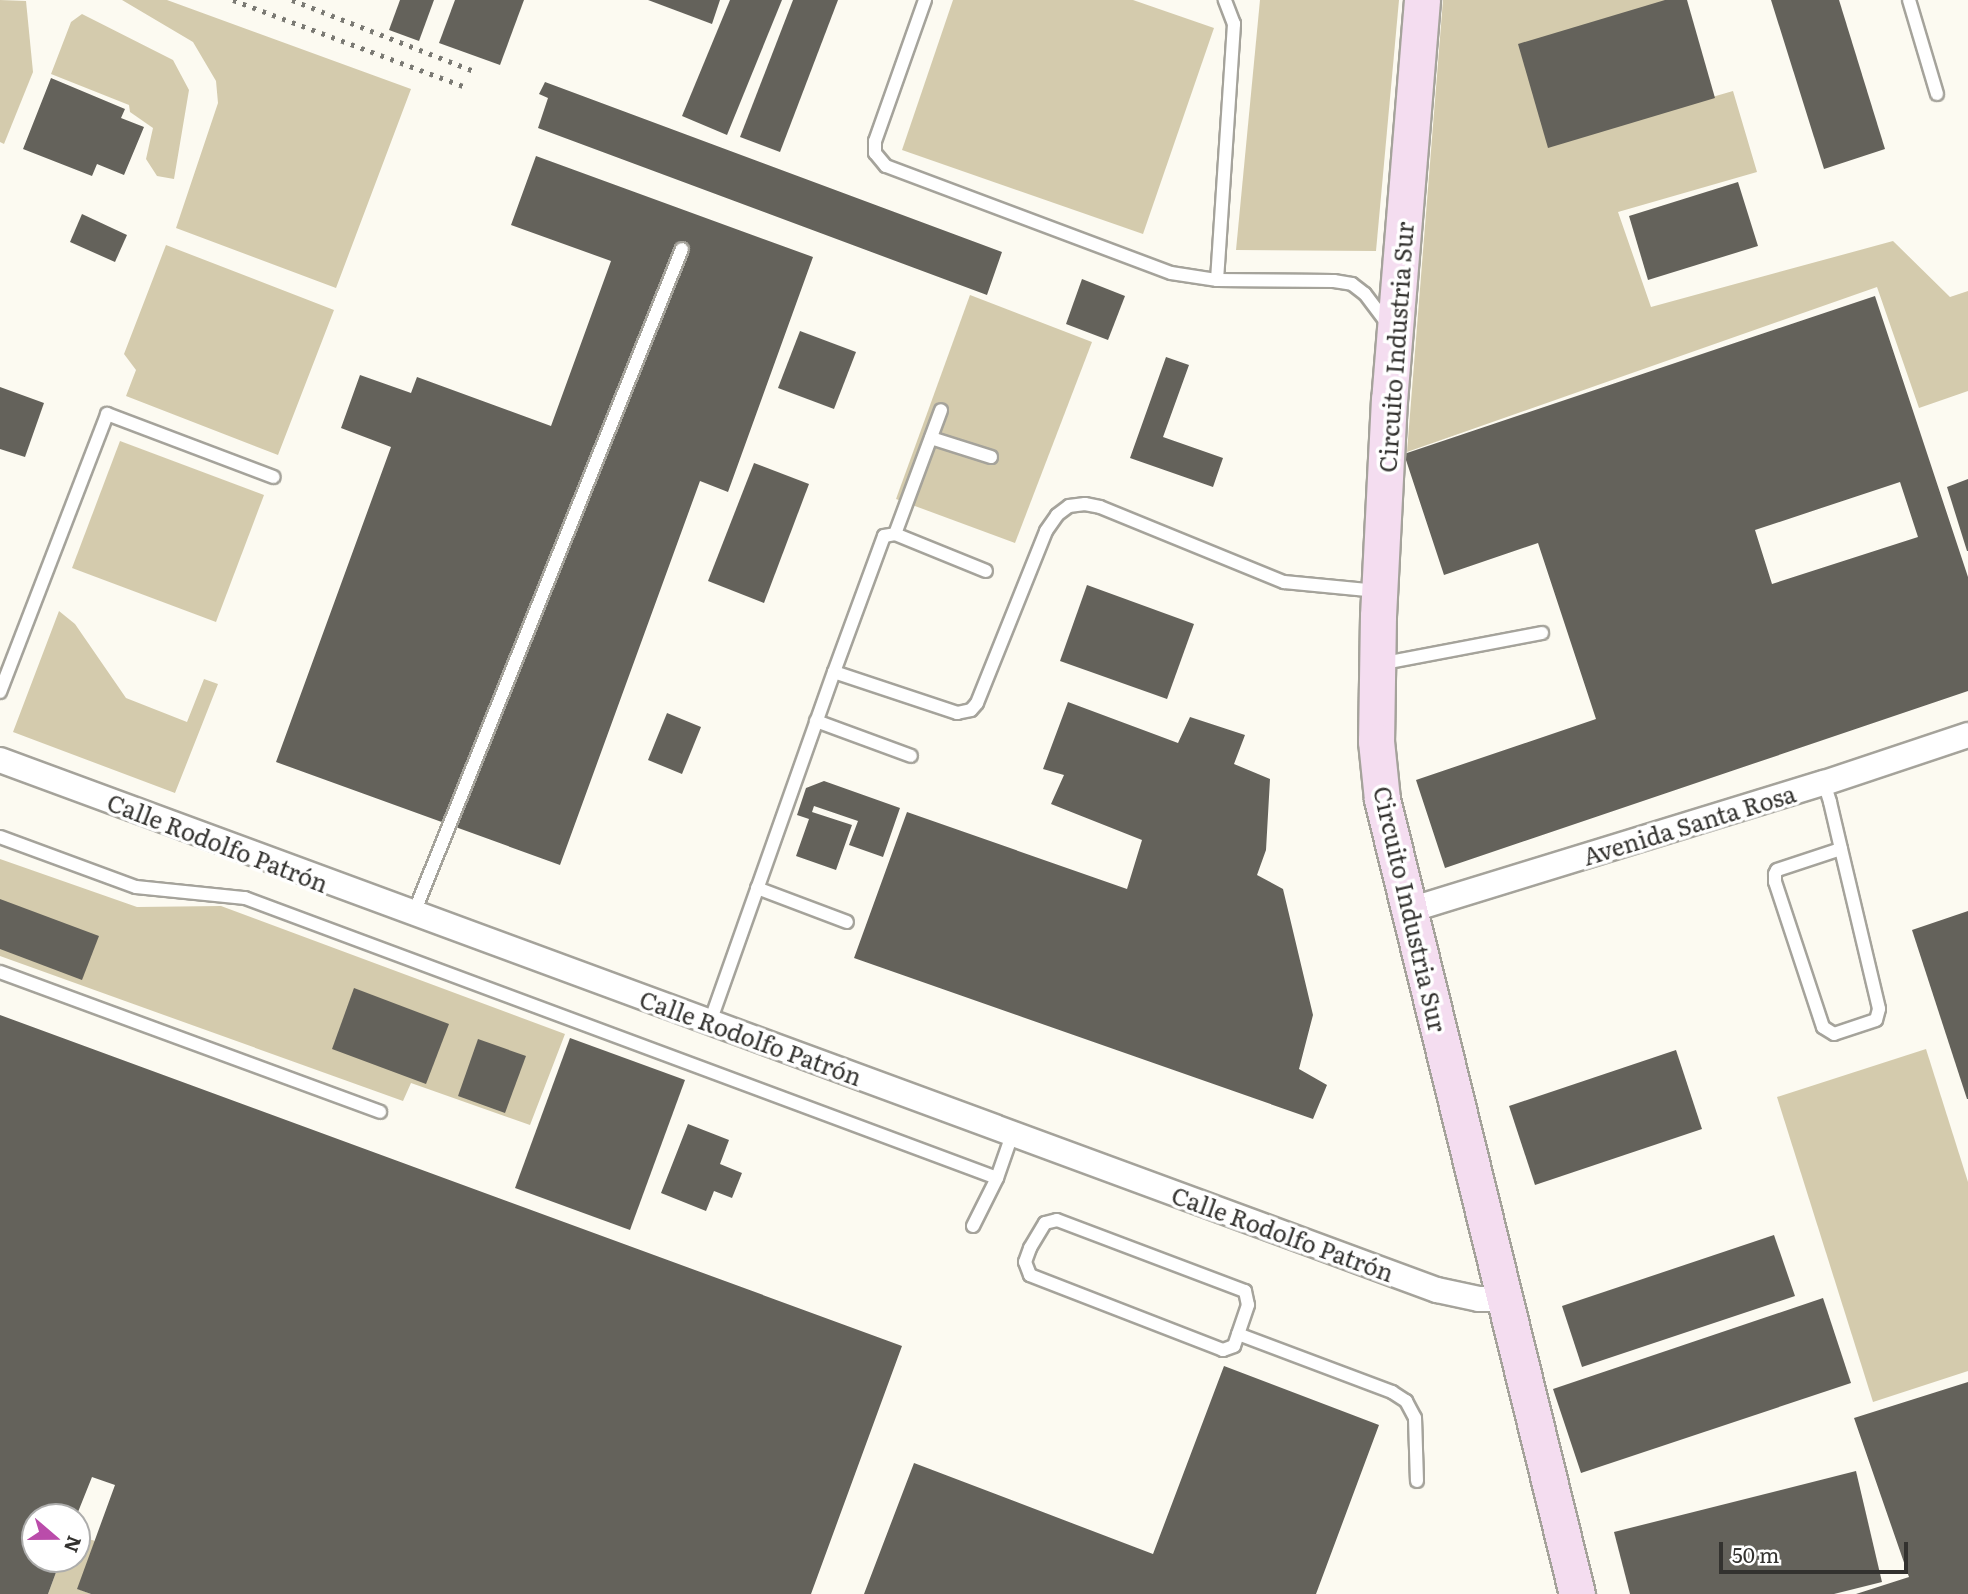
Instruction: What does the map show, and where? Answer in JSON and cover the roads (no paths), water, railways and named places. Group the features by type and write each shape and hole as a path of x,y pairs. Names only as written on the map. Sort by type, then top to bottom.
{"main road":[{"name":"Circuito Industria Sur","path":"1422,0 1394,334 1379,591 1376,741 1382,799 1577,1594"}],"street":[{"name":"Avenida Santa Rosa","path":"1410,910 1824,783 1968,735"},
{"name":"Calle Rodolfo Patrón","path":"0,760 414,915 1013,1132 1437,1290 1479,1299 1504,1298"}],"lane":[{"path":"925,0 875,141 875,153 886,166 1171,273 1217,280 1352,284 1365,294 1394,334"},
{"path":"1217,280 1234,24 1225,0"},
{"path":"1909,0 1937,94"},
{"path":"414,915 682,249"},
{"path":"895,534 941,410"},
{"path":"0,692 107,414 274,477"},
{"path":"931,438 991,457"},
{"path":"834,672 957,713 971,710 977,703 1046,531 1057,515 1069,506 1085,504 1100,507 1284,582 1379,591"},
{"path":"710,1022 881,539 888,534 895,534 986,571"},
{"path":"1378,664 1542,633"},
{"path":"816,721 911,756"},
{"path":"1824,783 1841,849 1879,1009 1876,1020 1834,1034 1823,1027 1775,882 1775,874 1777,870 1841,849"},
{"path":"0,837 136,887 246,898 997,1178"},
{"path":"757,888 848,922"},
{"path":"0,972 380,1112"},
{"path":"973,1226 997,1178 1013,1132"},
{"path":"1057,1220 1239,1287 1245,1291 1248,1305 1238,1334 1234,1346 1223,1350 1037,1279 1027,1270 1030,1248 1045,1223 1057,1220"},
{"path":"1238,1334 1392,1392 1405,1401 1415,1418 1417,1481"}],"railway":[{"path":"233,0 468,88"},
{"path":"292,0 474,71"}]}
